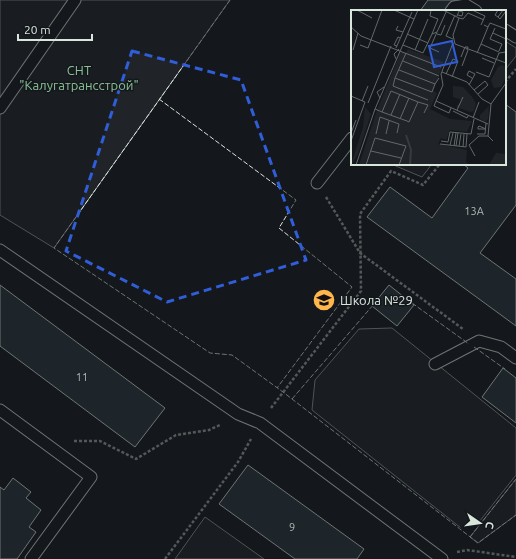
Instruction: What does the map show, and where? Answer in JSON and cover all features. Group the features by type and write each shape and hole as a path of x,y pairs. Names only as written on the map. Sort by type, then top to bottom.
{"lane":[{"path":"0,108 75,0"},
{"path":"452,10 454,7 466,5 474,10"},
{"path":"506,31 516,37"},
{"path":"317,183 351,139"},
{"path":"0,250 238,414 260,423 439,557"},
{"path":"435,364 479,341 501,347 516,358"},
{"path":"0,410 91,477 31,559"}],"path":[{"path":"506,81 516,69"},
{"path":"165,559 238,462 260,423 360,291 360,214 391,171 423,185 439,165"},
{"path":"317,183 360,253 479,341"},
{"path":"44,442 100,441 136,459 176,435 209,430 238,414"},
{"path":"439,557 467,550 516,557"}],"highlighted area":[{"path":"132,51 241,80 306,260 167,302 66,251"}],"green space":[{"name":"СНТ \"Калугатрансстрой\"","path":"0,0 230,0 54,248 0,215"},
{"path":"506,42 516,48 516,56 506,69"},
{"path":"393,165 431,165 422,177"},
{"path":"392,328 516,428 516,475 479,522 461,528 312,410 315,380 359,329"},
{"path":"516,479 516,515 478,543 470,537"},
{"path":"205,517 264,559 175,559"}],"building":[{"path":"428,0 455,0 448,10 421,10"},
{"path":"506,105 516,112 516,205 480,253 516,279 516,326 367,217 390,187 432,218 468,168 464,165 506,165"},
{"path":"0,285 165,408 135,447 0,346"},
{"path":"389,285 414,305 397,326 372,306"},
{"path":"503,368 516,378 516,423 482,397"},
{"path":"248,465 364,549 357,559 295,559 219,504"},
{"path":"13,478 31,492 26,498 41,510 29,527 36,532 17,559 0,559 0,487 4,490"}],"fence":[{"path":"230,0 54,248 210,353 232,355 283,392 478,543 516,515"},
{"path":"159,99 296,200 279,228 352,287 277,388"},
{"path":"412,303 469,344"},
{"path":"292,399 374,304"},
{"path":"474,347 505,369"},
{"path":"470,537 516,479"}],"place":[{"name":"Школа №29","path":"324,300"}]}
